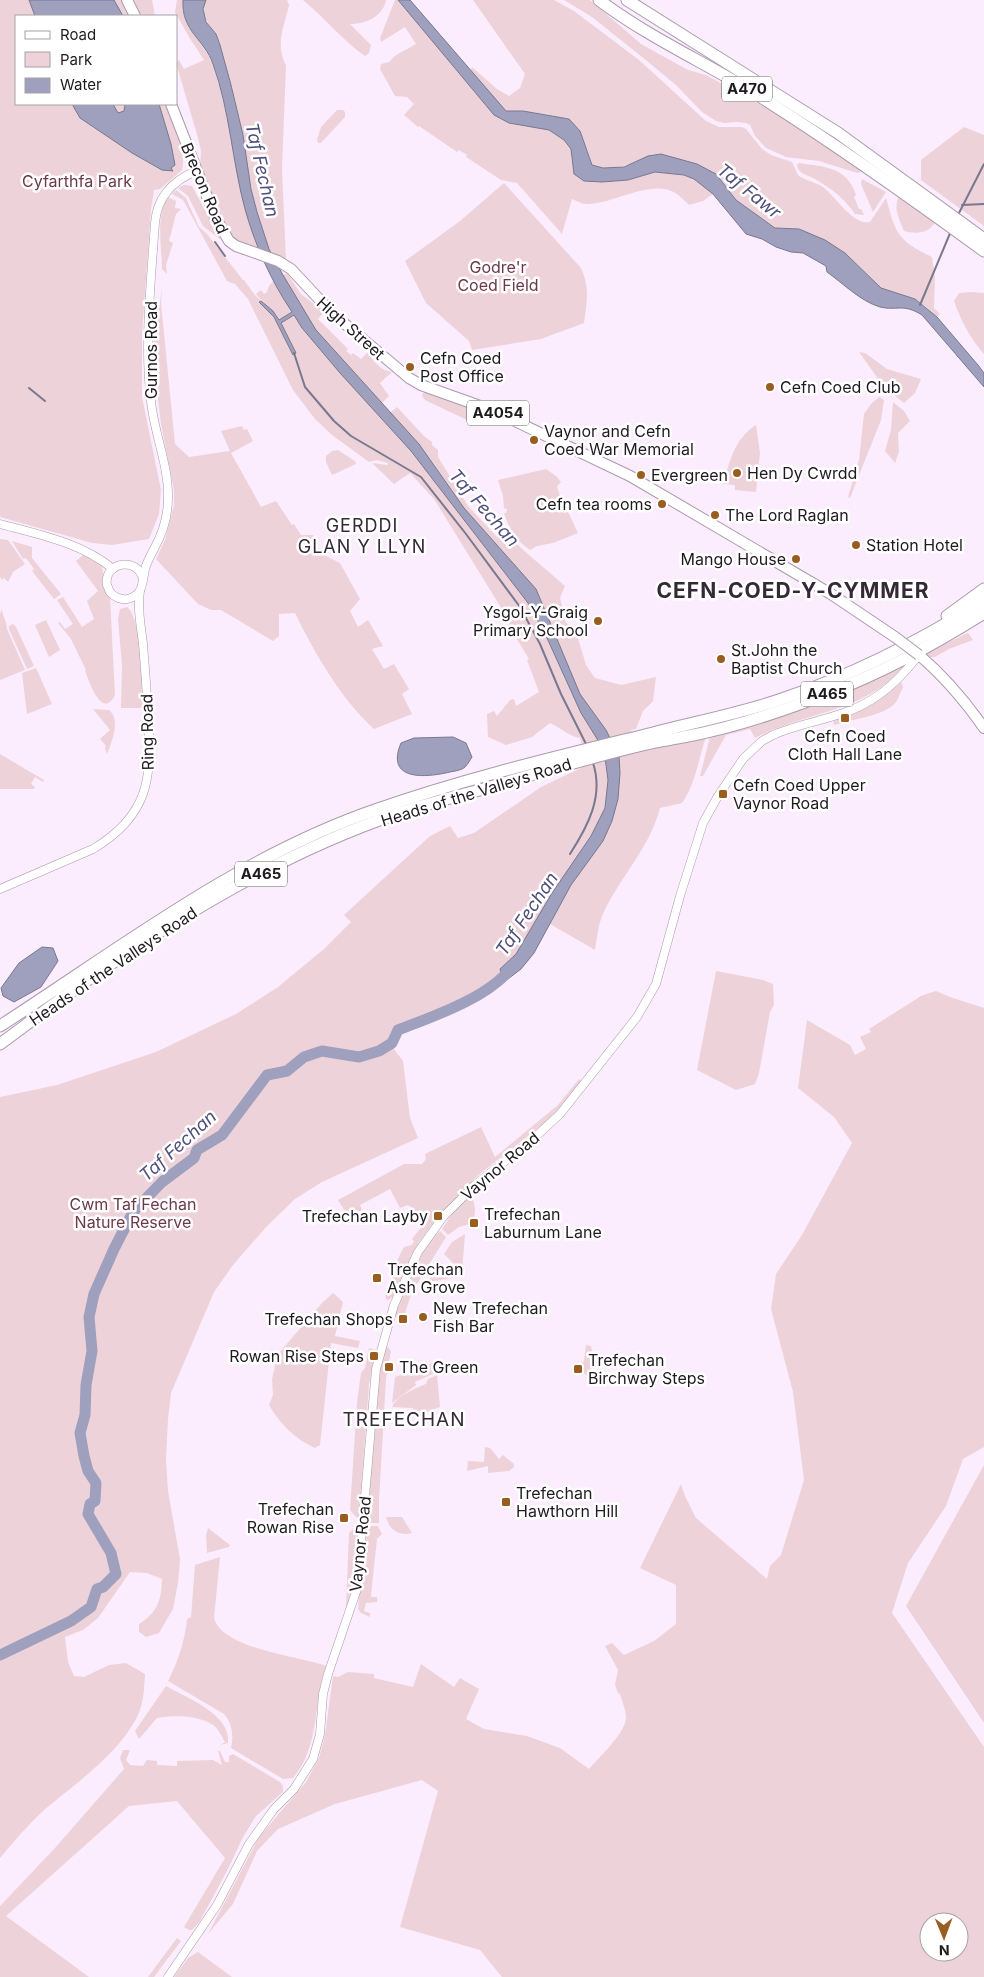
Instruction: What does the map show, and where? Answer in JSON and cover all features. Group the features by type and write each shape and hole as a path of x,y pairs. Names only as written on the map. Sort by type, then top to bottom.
{"highway":[{"name":"A470","path":"600,0 642,29 755,94 894,180 984,239"},
{"name":"A470","path":"627,0 838,132 894,180 984,251"},
{"path":"922,638 928,628 984,589"},
{"name":"Heads of the Valleys Road","path":"0,1026 202,892 318,832 374,810 427,793 552,764 656,737 781,700 850,672 922,638 984,601"},
{"name":"Heads of the Valleys Road","path":"656,737 684,737 732,725 828,693 904,659 984,613"},
{"name":"Heads of the Valleys Road","path":"0,1044 113,962 218,897 265,871 346,832 552,764"}],"main road":[{"path":"127,0 134,15"},
{"name":"Brecon Road","path":"171,105 215,217 227,239 236,246 278,261 290,269 308,287"},
{"name":"High Street","path":"308,287 332,314 415,382 511,418 630,476 831,594 895,637 919,656"},
{"name":"A4054","path":"919,656 944,677 964,700 984,728"}],"street":[{"name":"Gurnos Road","path":"140,591 149,559 162,532 168,498 151,402 149,376 155,213 162,196 179,180 196,171"},
{"path":"0,524 75,546 103,561 112,569"},
{"path":"132,566 149,559"},
{"path":"140,591 134,597 118,598 110,592 107,584 108,576 112,569 124,564 140,571 142,579"},
{"name":"Ring Road","path":"0,889 107,840 126,822 140,800 149,774 150,753 145,670 138,612 140,591"},
{"path":"125,599 135,606 138,612"},
{"name":"Vaynor Road","path":"168,1977 216,1905 248,1844 274,1809 294,1789 315,1753 320,1734 323,1694 328,1674 357,1590 376,1369 382,1341 394,1306 418,1252 440,1222 462,1197 532,1140 560,1114 637,1017 656,984 703,823 718,796 743,759 762,741 772,735 845,712 870,701 896,682 919,656"}],"green space":[{"name":"Cyfarthfa Park","path":"0,0 122,0 130,15 15,15 15,105 166,105 175,127 181,146 182,170 160,189 154,190 142,335 142,397 161,490 159,514 149,539 112,545 92,543 0,517"},
{"path":"131,0 152,0 155,15 138,15"},
{"path":"177,0 183,0 183,11 186,20 206,51 214,68 221,90 239,182 259,250 232,238 219,215 200,167 201,151 178,70 178,61 184,69 204,60 175,12"},
{"path":"206,0 287,0 289,5 281,43 281,50 286,65 282,169 286,260 272,254 263,233 252,191 236,104 218,39 204,14"},
{"path":"303,0 386,0 377,15 362,23 350,24 371,45 369,53 365,56 357,50"},
{"path":"395,0 398,0 434,41 467,83 509,123 549,130 564,140 571,149 572,161 628,180 655,172 684,175 694,179 713,194 703,201 689,205 677,194 667,190 656,189 644,190 597,203 584,204 572,199 562,234 517,183 501,180 466,157 467,155 459,150 457,152 418,127 404,115 414,104 407,97 395,96 380,69 381,64 389,62 396,55 416,44 405,27 381,42 380,38"},
{"path":"473,0 554,0 574,11 639,60 706,121 719,127 742,127 746,129 762,149 771,155 792,162 798,175 826,189 857,219 863,222 870,222 886,198 892,220 900,235 911,246 932,257 935,277 934,308 940,314 937,317 925,306 881,288 845,253 799,229 776,228 736,200 728,188 648,156 628,165 615,168 592,165 588,151 569,119 523,111 506,111 470,71 472,67 497,89 509,96 520,88 525,74"},
{"path":"564,0 590,0 641,44 688,70 706,75 801,128 863,171 857,173 819,161 786,157 766,148 755,136 750,125 746,123 716,121 702,112 676,85 592,17"},
{"path":"337,110 343,110 345,117 321,143 318,143 317,140 321,127"},
{"path":"964,127 984,135 984,226 921,180 921,160"},
{"path":"799,163 827,168 841,174 852,186 856,195 854,197 864,215 855,214 847,203 832,190 801,172 797,165"},
{"path":"862,179 886,192 873,212 861,184"},
{"name":"Godre'r Coed Field","path":"504,183 581,268 587,288 584,323 541,339 472,350 469,341 426,303 405,261 460,221"},
{"path":"184,185 192,186 221,240 203,226 188,196 178,188"},
{"name":"Cwm Taf Fechan Nature Reserve","path":"176,190 186,198 199,227 207,234 261,301 259,302 269,309 256,294 261,290 264,294 267,292 272,282 287,273 301,294 324,312 318,319 348,349 346,351 351,355 353,353 361,359 369,351 372,359 378,365 392,372 380,383 389,396 382,403 390,413 397,407 432,442 432,445 438,450 438,457 468,506 497,537 506,532 521,548 565,586 560,598 566,623 575,628 586,665 595,678 621,685 656,677 653,701 643,711 636,729 631,730 637,752 901,666 902,668 886,683 851,703 793,722 755,738 750,729 726,735 703,776 700,776 710,737 706,737 694,779 687,795 682,803 660,808 642,850 602,916 595,950 550,924 534,952 521,969 479,999 403,1032 394,1049 403,1061 410,1118 418,1138 322,1182 295,1199 267,1226 233,1265 214,1292 171,1393 166,1460 168,1491 180,1559 173,1609 159,1633 146,1637 139,1632 139,1624 150,1615 157,1605 161,1594 162,1579 147,1573 130,1572 98,1618 83,1630 65,1637 68,1662 74,1676 84,1677 109,1665 126,1663 145,1674 143,1700 138,1715 130,1729 109,1755 83,1779 44,1810 0,1858 0,1097 57,1085 156,1052 236,1014 278,987 324,949 351,922 344,915 430,836 450,826 458,838 474,833 541,787 587,765 580,738 572,736 550,723 532,737 506,745 488,737 487,714 494,711 497,716 510,700 514,699 516,706 539,692 527,660 529,659 512,631 505,614 434,499 410,473 394,484 372,463 388,465 388,463 377,460 369,462 332,435 315,419 293,390 248,299 235,284 227,281 183,200 172,194"},
{"path":"899,196 935,222 929,229 913,233 904,231 897,209"},
{"path":"168,197 176,201 175,208 181,209 176,214 169,241 173,243 166,265 167,274 162,269 160,223"},
{"path":"162,289 161,303 175,444 189,457 230,451 221,431 242,426 244,430 247,429 253,441 231,453 261,507 276,501 301,535 313,535 318,552 340,563 360,599 350,611 358,627 368,620 383,646 372,649 384,669 394,664 409,689 402,694 412,714 374,729 350,704 329,674 295,613 279,614 279,636 273,641 221,610 211,610 198,604 156,559 165,540 174,505 174,490 161,424 153,358 153,344"},
{"path":"959,293 984,293 984,354 966,329 954,301"},
{"path":"859,352 865,353 887,369 921,379 915,393 904,403 884,387"},
{"path":"426,392 468,407 469,421 425,400 422,396"},
{"path":"879,397 884,400 881,420 850,498 848,497 859,460 864,414"},
{"path":"893,402 904,411 910,421 898,433 899,452 895,463 885,451 891,430"},
{"path":"756,425 760,453 756,492 735,490 735,485 723,484 728,467 738,444"},
{"path":"338,450 355,461 356,464 332,475 326,462 326,456 332,451"},
{"path":"546,469 561,482 557,486 559,493 578,533 530,550 517,539 508,524 504,513 506,513 507,509 504,508 503,496 498,480"},
{"path":"0,539 8,540 25,564 13,572 8,582 0,577"},
{"path":"12,541 32,547 32,558 61,594 54,599 32,571 34,569 26,558 23,559"},
{"path":"83,555 100,563 106,589 110,597 115,695 110,702 105,704 97,696 90,683 71,639 58,623 60,622 65,629 73,624 57,600 63,597 82,627 94,619 87,601 98,591 76,561"},
{"path":"127,607 136,625 142,670 144,708 121,708 122,665 118,619 120,609"},
{"path":"2,609 7,629 25,670 0,680 0,614"},
{"path":"46,620 60,650 49,657 35,625"},
{"path":"13,624 34,666 27,669 9,629 9,626"},
{"path":"968,633 973,640 949,649 935,657 929,657 926,653"},
{"path":"36,668 52,704 27,714 22,673"},
{"path":"901,682 903,687 897,700 891,707 877,714 835,725 833,723 835,720 878,701"},
{"path":"93,709 109,710 113,714 115,725 107,754 106,746 100,739 110,730"},
{"path":"0,754 44,780 43,782 35,777 31,784 35,787 34,789 0,789"},
{"path":"716,971 763,980 773,984 774,1005 770,1012 759,1073 755,1084 736,1090 697,1070"},
{"path":"936,991 984,1008 984,1447 963,1459 946,1506 908,1563 892,1613 984,1747 984,1977 502,1977 480,1950 400,1927 438,1791 422,1780 335,1804 278,1829 257,1851 233,1904 208,1934 259,1837 306,1782 319,1758 325,1735 333,1676 338,1677 348,1672 374,1674 374,1678 413,1687 421,1664 454,1687 460,1678 479,1689 466,1719 484,1729 527,1736 560,1748 589,1769 616,1738 625,1724 626,1718 620,1694 615,1685 618,1670 605,1646 612,1643 624,1655 654,1641 676,1624 676,1585 640,1568 681,1484 696,1518 767,1579 770,1566 781,1555 804,1480 793,1392 771,1309 776,1274 802,1235 852,1143 834,1117 798,1088 807,1020 850,1045 855,1055 866,1049 860,1037 871,1032 869,1029 921,996"},
{"path":"579,1079 582,1081 546,1122 476,1177 441,1214 438,1212 435,1216 437,1218 419,1242 393,1297 388,1300 386,1299 385,1291 394,1275 393,1268 404,1247 412,1245 414,1241 412,1239 427,1220 408,1205 400,1208 390,1189 360,1205 362,1210 355,1214 351,1210 346,1213 338,1200 404,1164 422,1164 426,1159 425,1154 481,1127 495,1157 558,1105"},
{"path":"472,1193 475,1209 474,1223 459,1227 448,1235 442,1229 457,1207"},
{"path":"440,1231 446,1237 412,1292 405,1313 398,1317 394,1316 418,1259"},
{"path":"465,1234 462,1272 444,1254 452,1242"},
{"path":"441,1262 459,1277 427,1282"},
{"path":"333,1293 343,1302 335,1336 360,1341 358,1348 331,1343 320,1445 315,1448 289,1430 269,1405 273,1395 272,1379 277,1358 277,1355 270,1349 279,1353"},
{"path":"586,1345 591,1346 592,1350 590,1378 579,1369 584,1361"},
{"path":"388,1347 391,1351 386,1379 379,1523 367,1523 377,1380 385,1348"},
{"path":"369,1348 376,1350 369,1384 359,1520 350,1510 357,1402 361,1373 365,1368"},
{"path":"436,1360 437,1372 415,1382 416,1385 392,1403 395,1377 415,1375"},
{"path":"437,1375 440,1407 413,1417 413,1408 392,1407 402,1396 426,1384 428,1379"},
{"path":"485,1447 490,1448 499,1459 503,1455 514,1464 514,1467 509,1471 488,1473 488,1466 467,1471 468,1461 484,1462"},
{"path":"984,1465 984,1723 906,1606"},
{"path":"386,1517 402,1517 412,1533 403,1534 395,1531"},
{"path":"357,1525 352,1586 346,1609 349,1533"},
{"path":"366,1526 378,1526 382,1534 377,1539 371,1595 371,1597 377,1597 377,1602 366,1603 364,1611 370,1613 370,1617 361,1613 358,1609"},
{"path":"208,1528 230,1545 229,1547 207,1553 206,1535"},
{"path":"220,1557 214,1618 220,1629 231,1637 263,1650 326,1666 308,1753 302,1766 293,1778 283,1779 231,1748 232,1730 224,1714 168,1681 185,1635 187,1619 191,1617 195,1565"},
{"path":"166,1686 196,1702 215,1715 223,1724 227,1733 228,1743 220,1745 225,1742 217,1728 213,1725 200,1719 178,1716 157,1718 139,1739 135,1731"},
{"path":"123,1750 130,1750 126,1760 130,1765 143,1766 147,1760 157,1761 157,1765 177,1766 177,1761 213,1760 222,1765 218,1751 220,1751 225,1762 229,1762 229,1756 233,1754 280,1782 283,1786 283,1792 256,1816 243,1837 200,1921 192,1930 184,1927 225,1858 177,1801 129,1806 6,1916 89,1977 0,1977 0,1906 55,1848 124,1769 120,1758"},
{"path":"177,1938 181,1941 154,1977 148,1977"},
{"path":"198,1952 232,1977 174,1977 188,1958"}],"water":[{"path":"29,0 114,0 122,15 35,15"},
{"path":"183,0 206,0 203,9 206,22 216,34 231,85 243,135 251,189 257,212 269,249 283,275 316,330 419,444 464,508 536,589 580,694 606,730 619,756 618,799 612,821 603,841 571,885 534,953 521,969 504,982 500,969 516,954 552,893 591,836 605,808 608,780 604,750 581,713 547,638 528,603 411,451 340,373 302,328 294,315 281,323 296,353 293,355 274,317 259,302 261,301 273,311 279,320 292,312 264,262 254,236 245,209 219,82 205,48 186,20 183,11"},
{"path":"398,0 410,0 506,111 523,111 569,119 580,131 592,165 603,168 624,167 648,156 661,154 697,164 716,174 736,200 775,228 799,229 825,240 845,253 881,288 915,299 937,317 978,365 984,373 984,387 922,315 910,309 886,308 873,304 827,272 826,266 803,253 791,252 776,247 762,239 746,234 713,194 694,179 684,175 655,172 628,180 584,181 574,174 571,149 564,140 549,130 509,123 494,115"},
{"path":"73,105 114,105 118,113 124,111 125,105 159,105 171,144 175,165 171,168 173,171 162,170 132,153 80,118"},
{"path":"453,737 466,743 472,757 462,769 440,774 419,775 410,774 398,764 397,755 401,743 414,738"},
{"path":"42,947 53,948 58,961 41,987 14,1002 3,996 1,988 19,963"}],"waterway":[{"path":"958,215 984,164"},
{"path":"962,205 984,204"},
{"path":"920,305 951,231"},
{"path":"215,242 225,256"},
{"path":"294,353 305,387 334,421 351,436 421,477 466,534 520,607 540,644 561,694 586,744"},
{"path":"29,388 45,401"},
{"path":"570,854 583,833 595,799 597,787 593,763"},
{"name":"Taf Fechan","path":"0,1655 71,1621 91,1607 97,1589 103,1587 116,1574 111,1553 88,1514 90,1504 95,1501 96,1483 88,1471 80,1433 85,1415 86,1385 92,1351 89,1317 94,1294 133,1212 162,1182 194,1158 197,1150 222,1135 267,1075 287,1071 304,1057 322,1051 359,1057 379,1051 392,1043 398,1030 444,1012 475,997 502,978 512,967"}],"place":[{"name":"Cefn Coed Post Office","path":"410,367"},
{"name":"Cefn Coed Club","path":"770,387"},
{"name":"Vaynor and Cefn Coed War Memorial","path":"534,440"},
{"name":"Hen Dy Cwrdd","path":"737,473"},
{"name":"Evergreen","path":"641,475"},
{"name":"Cefn tea rooms","path":"662,504"},
{"name":"The Lord Raglan","path":"715,515"},
{"name":"Station Hotel","path":"856,545"},
{"name":"Mango House","path":"796,559"},
{"name":"Ysgol-Y-Graig Primary School","path":"598,621"},
{"name":"St.John the Baptist Church","path":"721,659"},
{"name":"Cefn Coed Cloth Hall Lane","path":"845,718"},
{"name":"Cefn Coed Upper Vaynor Road","path":"723,794"},
{"name":"Trefechan Layby","path":"438,1216"},
{"name":"Trefechan Laburnum Lane","path":"474,1223"},
{"name":"Trefechan Ash Grove","path":"377,1278"},
{"name":"New Trefechan Fish Bar","path":"423,1317"},
{"name":"Trefechan Shops","path":"403,1319"},
{"name":"Rowan Rise Steps","path":"374,1356"},
{"name":"The Green","path":"389,1367"},
{"name":"Trefechan Birchway Steps","path":"578,1369"},
{"name":"Trefechan Hawthorn Hill","path":"506,1502"},
{"name":"Trefechan Rowan Rise","path":"344,1518"}],"district":[{"name":"GERDDI GLAN Y LLYN","path":"362,536"},
{"name":"CEFN-COED-Y-CYMMER","path":"793,591"},
{"name":"TREFECHAN","path":"404,1419"}],"water label":[{"name":"Taf Fawr","path":"749,191"}]}
